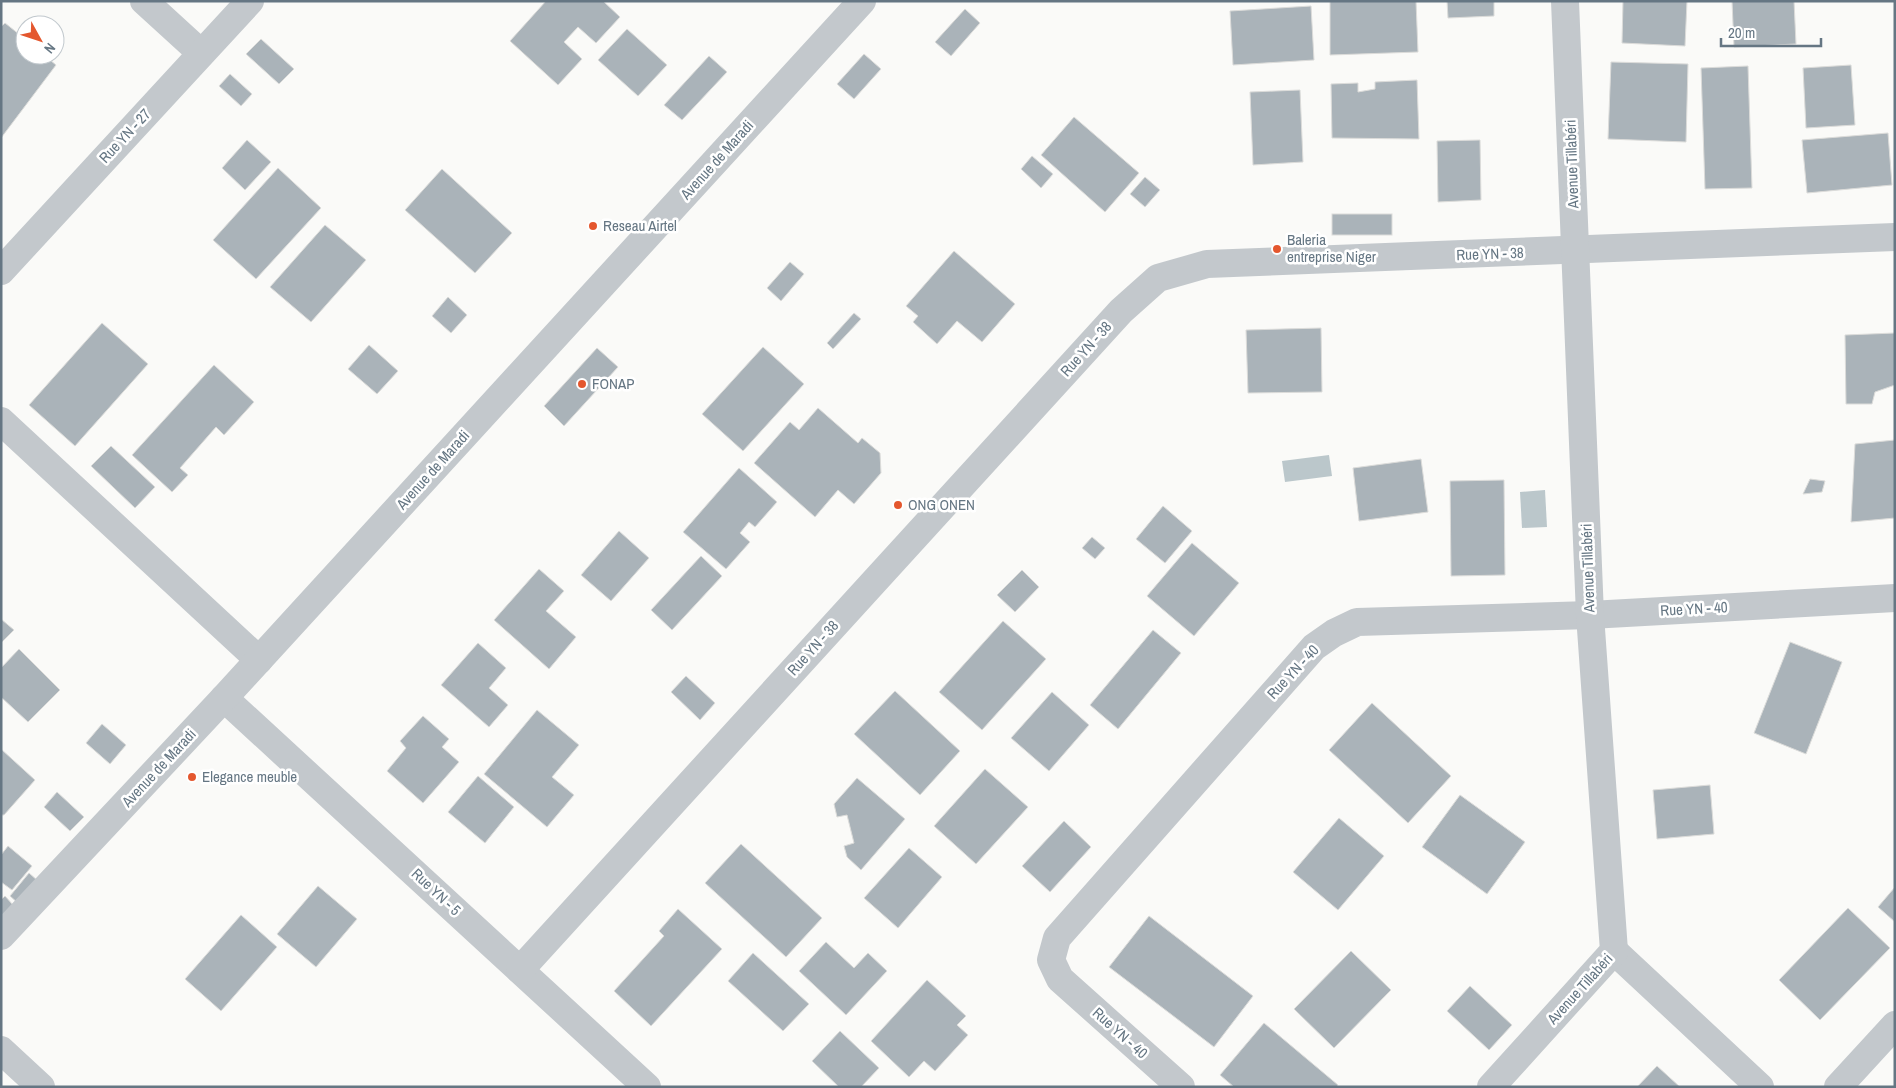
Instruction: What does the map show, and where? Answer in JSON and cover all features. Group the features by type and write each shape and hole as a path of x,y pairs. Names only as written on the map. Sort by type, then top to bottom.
{"street":[{"path":"144,1 201,54"},
{"name":"Rue YN - 27","path":"1,271 250,1"},
{"name":"Avenue Tillabéri","path":"1490,1087 1614,951 1590,616 1564,1"},
{"name":"Avenue de Maradi","path":"1,936 259,660 852,5"},
{"name":"Rue YN - 38","path":"520,970 1121,311 1158,278 1207,264 1895,237"},
{"path":"1,421 259,660"},
{"name":"Rue YN - 40","path":"1181,1087 1060,979 1051,960 1057,938 1314,648 1334,633 1357,622 1590,616 1895,598"},
{"name":"Rue YN - 5","path":"224,698 647,1087"},
{"path":"1614,951 1760,1087"},
{"path":"1838,1087 1895,1025"},
{"path":"1,1050 41,1087"}],"shaded area":[{"path":"1329,455 1332,476 1285,482 1282,461"},
{"path":"1545,490 1547,527 1522,528 1520,492"}],"building":[{"path":"546,1 603,1 620,17 596,43 578,27 564,42 582,59 558,85 510,41"},
{"path":"1330,1 1416,1 1418,52 1330,55"},
{"path":"1447,1 1494,1 1494,16 1448,18"},
{"path":"1623,1 1687,1 1685,46 1622,43"},
{"path":"1732,1 1794,1 1796,44 1734,47"},
{"path":"1311,6 1314,60 1233,65 1230,11"},
{"path":"965,9 980,23 951,56 935,42"},
{"path":"5,23 15,31 15,65 56,65 1,138 1,27"},
{"path":"627,29 667,65 638,96 598,60"},
{"path":"261,39 294,69 279,84 246,54"},
{"path":"864,54 881,69 854,99 837,84"},
{"path":"709,56 727,72 682,120 664,105"},
{"path":"1611,62 1688,64 1686,142 1608,139"},
{"path":"1851,65 1855,125 1806,128 1803,68"},
{"path":"1748,66 1752,188 1705,189 1701,68"},
{"path":"230,74 252,94 241,106 219,86"},
{"path":"1417,80 1419,139 1332,138 1331,84 1358,83 1358,92 1375,89 1375,82"},
{"path":"1300,90 1303,162 1253,165 1250,92"},
{"path":"1074,117 1139,173 1105,212 1041,155"},
{"path":"1888,133 1892,185 1807,193 1802,140"},
{"path":"247,140 271,162 245,190 222,168"},
{"path":"1480,140 1481,200 1438,202 1437,141"},
{"path":"1032,156 1053,174 1041,188 1021,169"},
{"path":"278,168 321,208 256,279 213,240"},
{"path":"442,169 512,233 475,273 405,210"},
{"path":"1145,177 1160,190 1145,207 1130,194"},
{"path":"1332,214 1392,214 1392,235 1332,235"},
{"path":"325,225 366,260 311,322 270,287"},
{"path":"954,251 1015,304 982,342 957,321 937,344 913,322 918,316 906,306"},
{"path":"790,262 804,274 781,301 767,288"},
{"path":"448,297 467,315 451,333 432,316"},
{"path":"854,313 861,319 833,349 827,343"},
{"path":"102,323 148,364 75,446 29,405"},
{"path":"1321,328 1322,392 1248,393 1246,330"},
{"path":"1895,333 1895,385 1875,392 1872,404 1846,404 1845,335"},
{"path":"369,345 398,371 377,394 348,369"},
{"path":"763,347 804,384 743,451 702,414"},
{"path":"597,348 618,367 564,426 544,406"},
{"path":"214,365 254,402 224,435 216,427 180,468 188,475 172,492 132,455"},
{"path":"818,408 858,443 862,438 880,453 881,473 854,504 838,490 815,517 754,463 790,422 799,430"},
{"path":"1895,440 1895,518 1851,522 1855,444"},
{"path":"111,446 155,487 135,508 91,466"},
{"path":"1421,459 1428,512 1359,521 1353,468"},
{"path":"739,468 777,502 755,527 749,522 740,533 750,542 726,569 683,532"},
{"path":"1810,479 1825,481 1822,492 1803,494"},
{"path":"1504,480 1505,575 1451,576 1450,481"},
{"path":"1163,506 1192,531 1165,563 1136,539"},
{"path":"619,531 649,558 611,601 581,575"},
{"path":"1092,537 1105,548 1095,559 1082,548"},
{"path":"1192,543 1239,583 1194,636 1147,596"},
{"path":"701,556 722,576 672,630 651,610"},
{"path":"539,569 564,591 546,611 576,637 549,669 494,620"},
{"path":"1022,570 1039,587 1015,612 997,595"},
{"path":"1,619 14,630 1,643"},
{"path":"1003,621 1046,659 982,730 939,692"},
{"path":"1153,630 1181,653 1118,729 1090,705"},
{"path":"1790,642 1842,662 1806,754 1754,733"},
{"path":"478,643 506,668 489,688 508,705 489,727 441,685"},
{"path":"19,649 60,690 28,722 1,697 1,668"},
{"path":"686,676 715,703 700,720 671,692"},
{"path":"895,691 960,751 920,795 854,734"},
{"path":"1052,692 1089,725 1049,771 1011,738"},
{"path":"1372,703 1451,776 1408,823 1329,750"},
{"path":"537,710 579,745 552,777 574,795 547,827 484,774"},
{"path":"423,716 449,739 442,747 459,762 423,803 387,771 406,748 400,741"},
{"path":"102,724 126,745 110,764 86,743"},
{"path":"1,749 35,780 4,815 1,815"},
{"path":"985,769 1028,807 976,864 934,826"},
{"path":"478,776 514,807 485,843 448,812"},
{"path":"857,778 905,819 861,870 847,857 844,846 854,843 847,815 837,817 834,804"},
{"path":"1710,785 1714,834 1657,839 1653,790"},
{"path":"57,792 84,817 70,831 44,807"},
{"path":"1460,795 1525,842 1487,894 1422,847"},
{"path":"1339,818 1384,856 1338,910 1293,872"},
{"path":"1064,821 1091,847 1050,892 1022,866"},
{"path":"741,844 822,918 786,957 705,883"},
{"path":"8,846 32,866 12,890 1,882 1,855"},
{"path":"909,848 942,877 898,928 864,898"},
{"path":"29,873 38,881 19,904 10,896"},
{"path":"318,886 357,919 316,967 277,934"},
{"path":"1895,887 1895,922 1878,907"},
{"path":"5,896 13,905 1,917 1,900"},
{"path":"1848,908 1890,948 1820,1020 1779,980"},
{"path":"678,909 722,949 651,1026 614,991 664,936 659,931"},
{"path":"241,915 277,947 221,1011 185,979"},
{"path":"1149,916 1253,996 1214,1047 1109,967"},
{"path":"826,942 854,968 868,953 887,971 846,1015 799,971"},
{"path":"1351,951 1391,990 1334,1048 1294,1009"},
{"path":"753,953 809,1004 783,1031 728,981"},
{"path":"927,980 966,1016 957,1025 968,1035 935,1071 924,1061 909,1077 871,1041"},
{"path":"1470,986 1512,1025 1489,1050 1447,1011"},
{"path":"1264,1023 1338,1085 1336,1087 1234,1087 1220,1075"},
{"path":"840,1031 879,1068 861,1087 839,1087 812,1061"},
{"path":"1657,1066 1680,1087 1637,1087"}],"place":[{"name":"Reseau Airtel","path":"593,226"},
{"name":"Baleria entreprise Niger","path":"1277,249"},
{"name":"FONAP","path":"582,384"},
{"name":"ONG ONEN","path":"898,505"},
{"name":"Elegance meuble","path":"192,777"}]}
